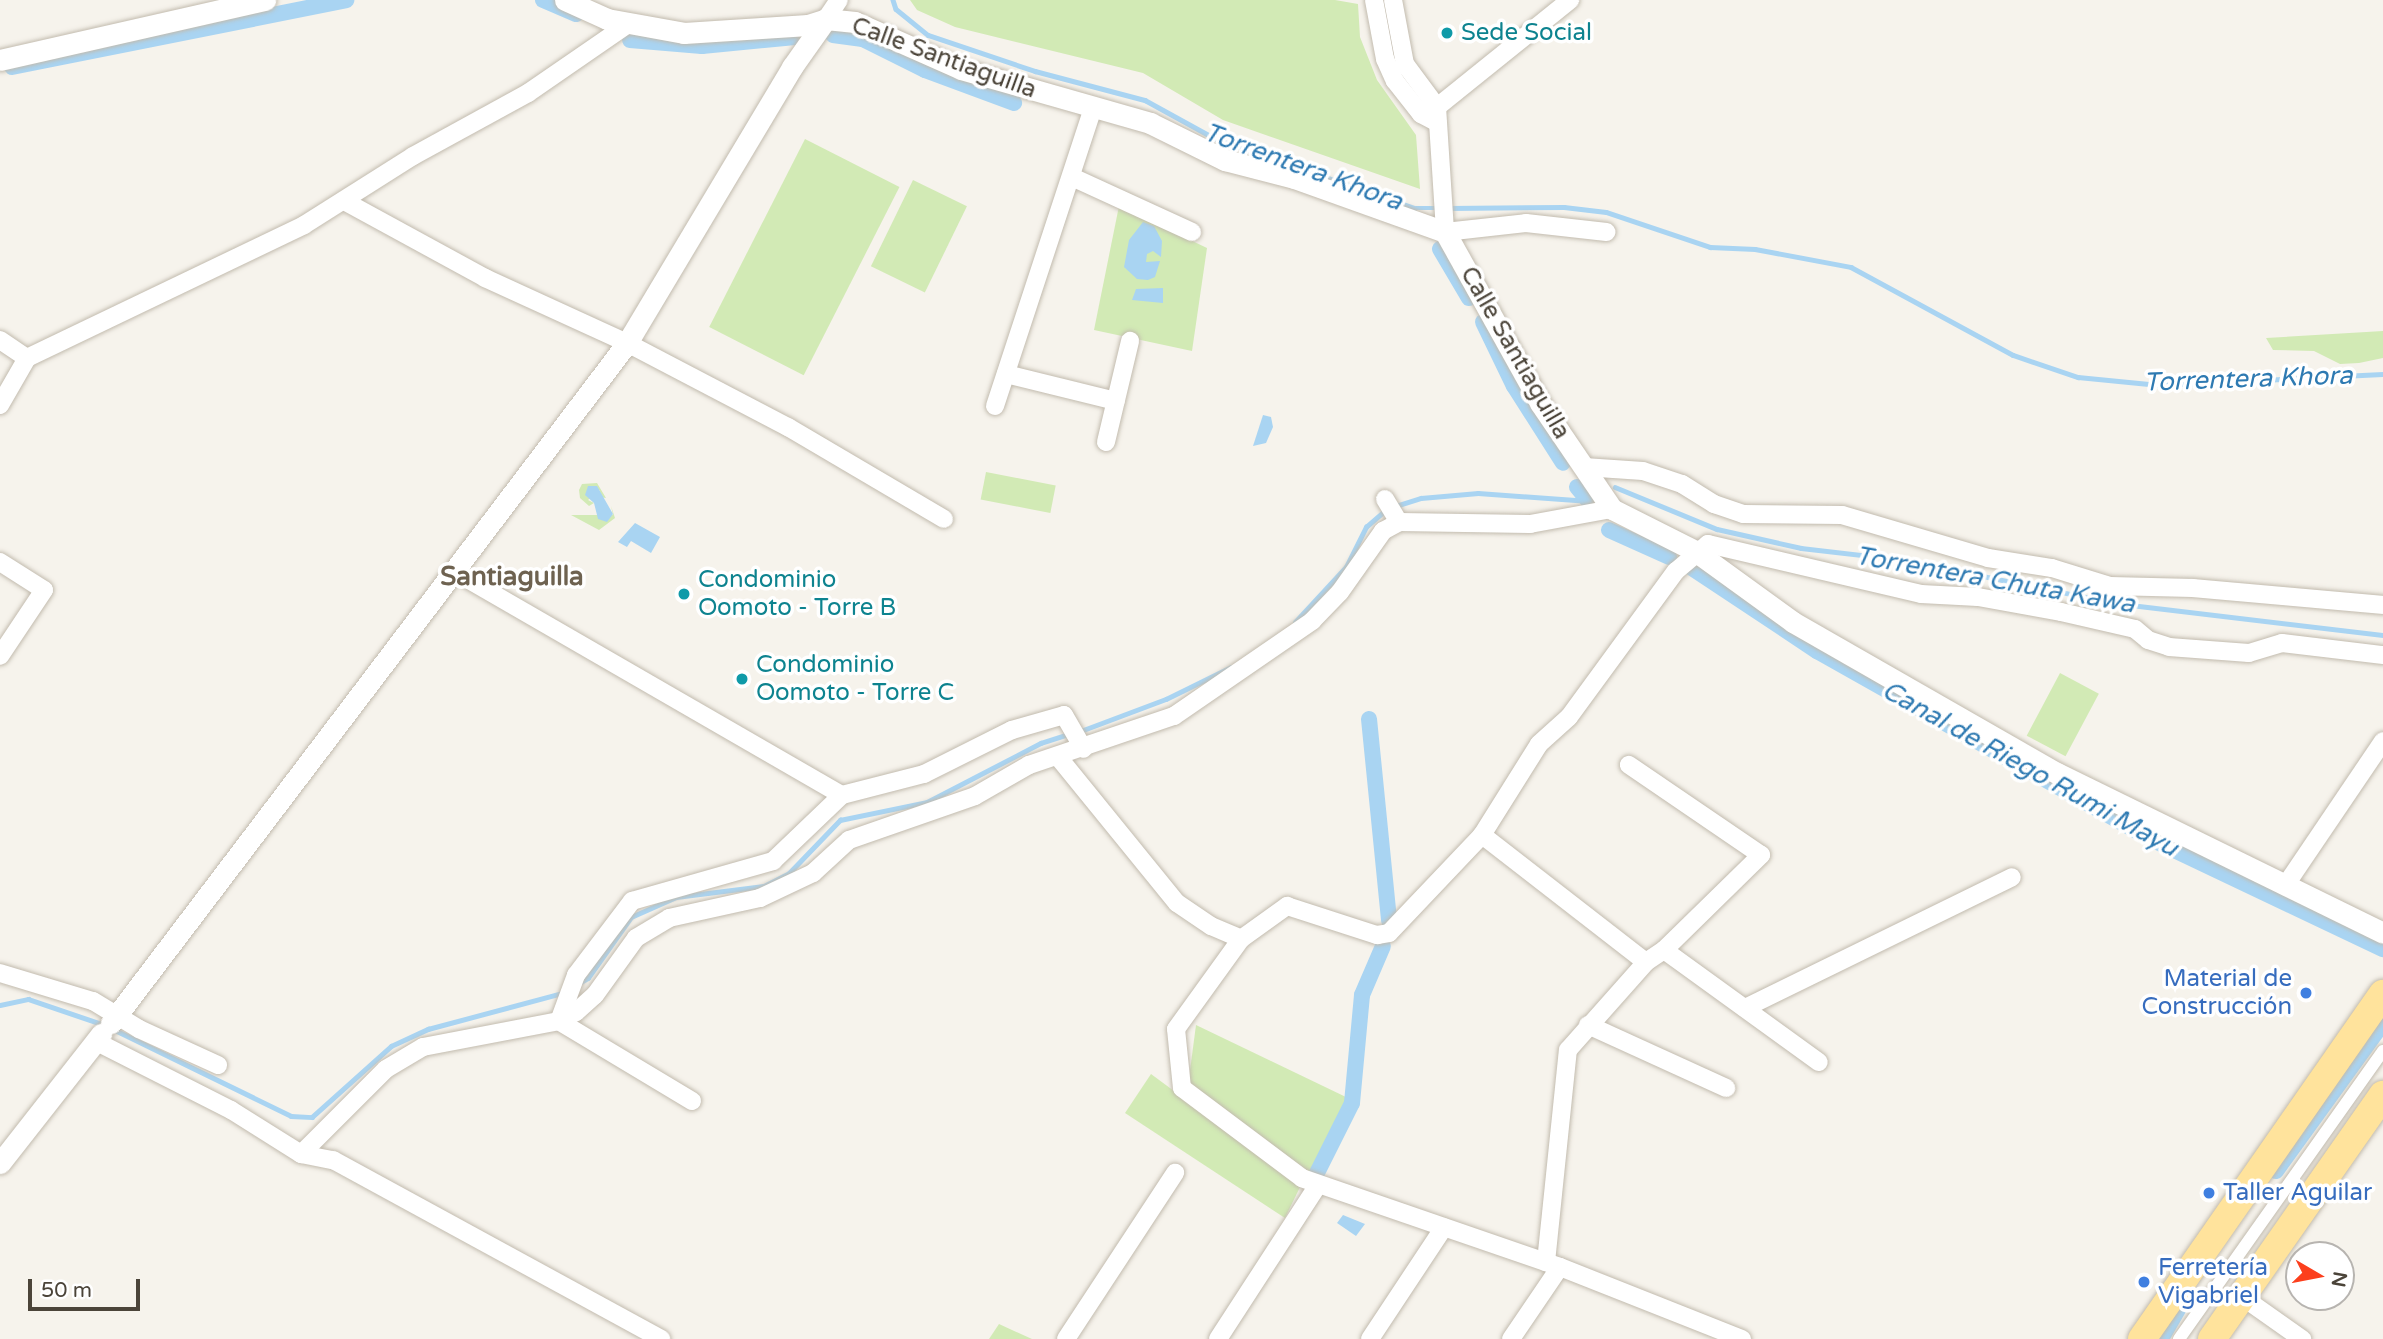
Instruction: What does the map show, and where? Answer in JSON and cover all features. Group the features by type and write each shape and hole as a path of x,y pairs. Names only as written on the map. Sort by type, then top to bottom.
{"main road":[{"path":"2142,1339 2383,994"},
{"path":"2212,1339 2383,1095"}],"street":[{"path":"0,60 265,0"},
{"name":"Calle Santiaguilla","path":"565,0 628,24 714,33 808,25 826,19 877,29 961,69 1150,123 1225,160 1294,178 1444,228 1540,403 1607,502 1695,551 1793,622 2057,773 2383,933"},
{"path":"0,1163 457,573 627,343 792,67 839,0"},
{"path":"1374,0 1385,60 1395,81 1421,114 1438,115 1570,0"},
{"path":"1392,0 1405,64 1438,115 1444,228 1526,223 1606,232"},
{"path":"0,405 27,358 304,225 412,156 528,93 628,24"},
{"path":"995,407 1093,108"},
{"path":"1072,177 1192,232"},
{"path":"344,201 485,278 627,343 788,427 944,519"},
{"path":"0,340 27,358"},
{"path":"1106,442 1130,341"},
{"path":"1006,374 1116,401"},
{"path":"1586,470 1643,471 1682,484 1714,504 1743,514 1842,515 1988,558 2052,569 2110,586 2193,588 2383,605"},
{"path":"302,1154 386,1069 422,1047 559,1021 595,995 636,938 669,918 761,898 814,873 849,840 975,796 1029,765 1059,758 1174,716 1312,621 1340,592 1383,531 1392,511 1530,524 1607,502"},
{"path":"1742,1339 1553,1265 1318,1185 1182,1088 1176,1029 1241,939 1287,906 1377,935 1389,933 1482,835 1539,744 1569,717 1695,551 1708,544 1734,547 1921,594 1978,597 2061,611 2136,629 2148,640 2169,648 2249,653 2282,643 2383,655"},
{"path":"0,562 44,590 0,656"},
{"path":"457,573 842,795"},
{"path":"559,1021 576,975 632,901 773,860 842,795 924,774 1012,730 1064,715 1084,748"},
{"path":"2285,886 2383,741"},
{"path":"1059,758 1177,903 1241,939"},
{"path":"1511,1339 1553,1265 1568,1050 1646,962 1664,950 1761,855 1629,765"},
{"path":"1482,835 1646,962"},
{"path":"1745,1008 2012,877"},
{"path":"1664,950 1819,1062"},
{"path":"0,973 107,1028 302,1154 333,1160 661,1339"},
{"path":"559,1021 692,1101"},
{"path":"1588,1025 1726,1088"},
{"path":"107,1028 139,1029 218,1065"},
{"path":"2179,1339 2383,1051"},
{"path":"1066,1339 1175,1173"},
{"path":"1218,1339 1318,1185"},
{"path":"1370,1339 1444,1227"},
{"path":"2241,1296 2302,1339"}],"green space":[{"path":"910,0 1335,0 1358,4 1360,37 1377,80 1416,135 1420,189 1223,120 1143,73 955,27 917,10"},
{"path":"805,139 899,187 804,375 709,327"},
{"path":"913,180 967,206 925,293 871,266"},
{"path":"1119,206 1207,248 1192,351 1094,330"},
{"path":"2383,331 2383,358 2359,363 2340,364 2314,351 2273,350 2266,338"},
{"path":"986,472 1056,486 1050,513 981,499"},
{"path":"597,483 606,498 599,497 600,490 588,500 594,503 589,506 580,498 579,490 582,484"},
{"path":"611,506 615,518 599,530 571,515 613,515"},
{"path":"2060,673 2099,694 2066,756 2027,736"},
{"path":"1196,1025 1348,1098 1312,1174 1192,1088 1189,1078"},
{"path":"1151,1074 1301,1185 1285,1218 1125,1113"},
{"path":"999,1324 1032,1339 989,1339"}],"water":[{"path":"1143,222 1154,226 1162,241 1161,257 1153,251 1147,254 1146,262 1160,261 1155,277 1148,280 1137,279 1124,267 1129,240"},
{"path":"1163,288 1163,303 1132,300 1136,289"},
{"path":"1263,415 1271,417 1273,427 1266,443 1253,446"},
{"path":"588,486 597,486 613,514 607,522 598,519 594,503 585,495"},
{"path":"635,523 660,537 651,553 631,541 627,547 618,542"},
{"path":"1343,1215 1365,1224 1356,1236 1337,1223"}],"waterway":[{"name":"Canal de Riego Rumi Mayu","path":"12,67 346,0"},
{"name":"Canal de Riego Rumi Mayu","path":"543,0 576,14"},
{"name":"Torrentera Khora","path":"893,0 896,9 928,35 1035,71 1145,100 1216,139 1414,208 1441,208"},
{"name":"Canal de Riego Rumi Mayu","path":"833,35 863,39 925,70 1014,103"},
{"name":"Canal de Riego Rumi Mayu","path":"630,40 702,46 806,36"},
{"name":"Torrentera Khora","path":"1449,208 1564,207 1606,212 1710,247 1755,249 1851,267 2013,355 2078,377 2159,385 2383,374"},
{"name":"Canal de Riego Rumi Mayu","path":"1440,249 1469,298"},
{"name":"Canal de Riego Rumi Mayu","path":"1483,322 1514,386 1563,463"},
{"name":"Canal de Riego Rumi Mayu","path":"1577,487 1597,512"},
{"name":"Torrentera Chuta Kawa","path":"1615,487 1717,529 1801,548 1905,560 2114,603 2383,635"},
{"path":"1396,506 1421,498 1478,493 1589,501"},
{"path":"1295,622 1346,567 1366,527 1387,509"},
{"name":"Canal de Riego Rumi Mayu","path":"1609,530 1669,557"},
{"name":"Canal de Riego Rumi Mayu","path":"1689,566 1817,651 2151,839 2383,949"},
{"path":"1078,732 1166,699 1231,667"},
{"path":"1369,719 1389,921"},
{"path":"579,983 588,978 631,917 676,897 764,886 789,873 840,820 927,802 1041,743 1069,734"},
{"path":"1317,1173 1352,1103 1362,995 1383,946"},
{"path":"113,1029 291,1116 312,1117 391,1046 428,1029 562,993"},
{"path":"0,1005 28,999 105,1025"},
{"path":"2276,1171 2383,1023"},
{"path":"2161,1339 2180,1306"}],"place":[{"name":"Sede Social","path":"1447,33"},
{"name":"Condominio Oomoto - Torre B","path":"684,594"},
{"name":"Condominio Oomoto - Torre C","path":"742,679"},
{"name":"Material de Construcción","path":"2306,993"},
{"name":"Taller Aguilar","path":"2209,1193"},
{"name":"Ferretería Vigabriel","path":"2144,1282"}],"district":[{"name":"Santiaguilla","path":"512,577"}]}
